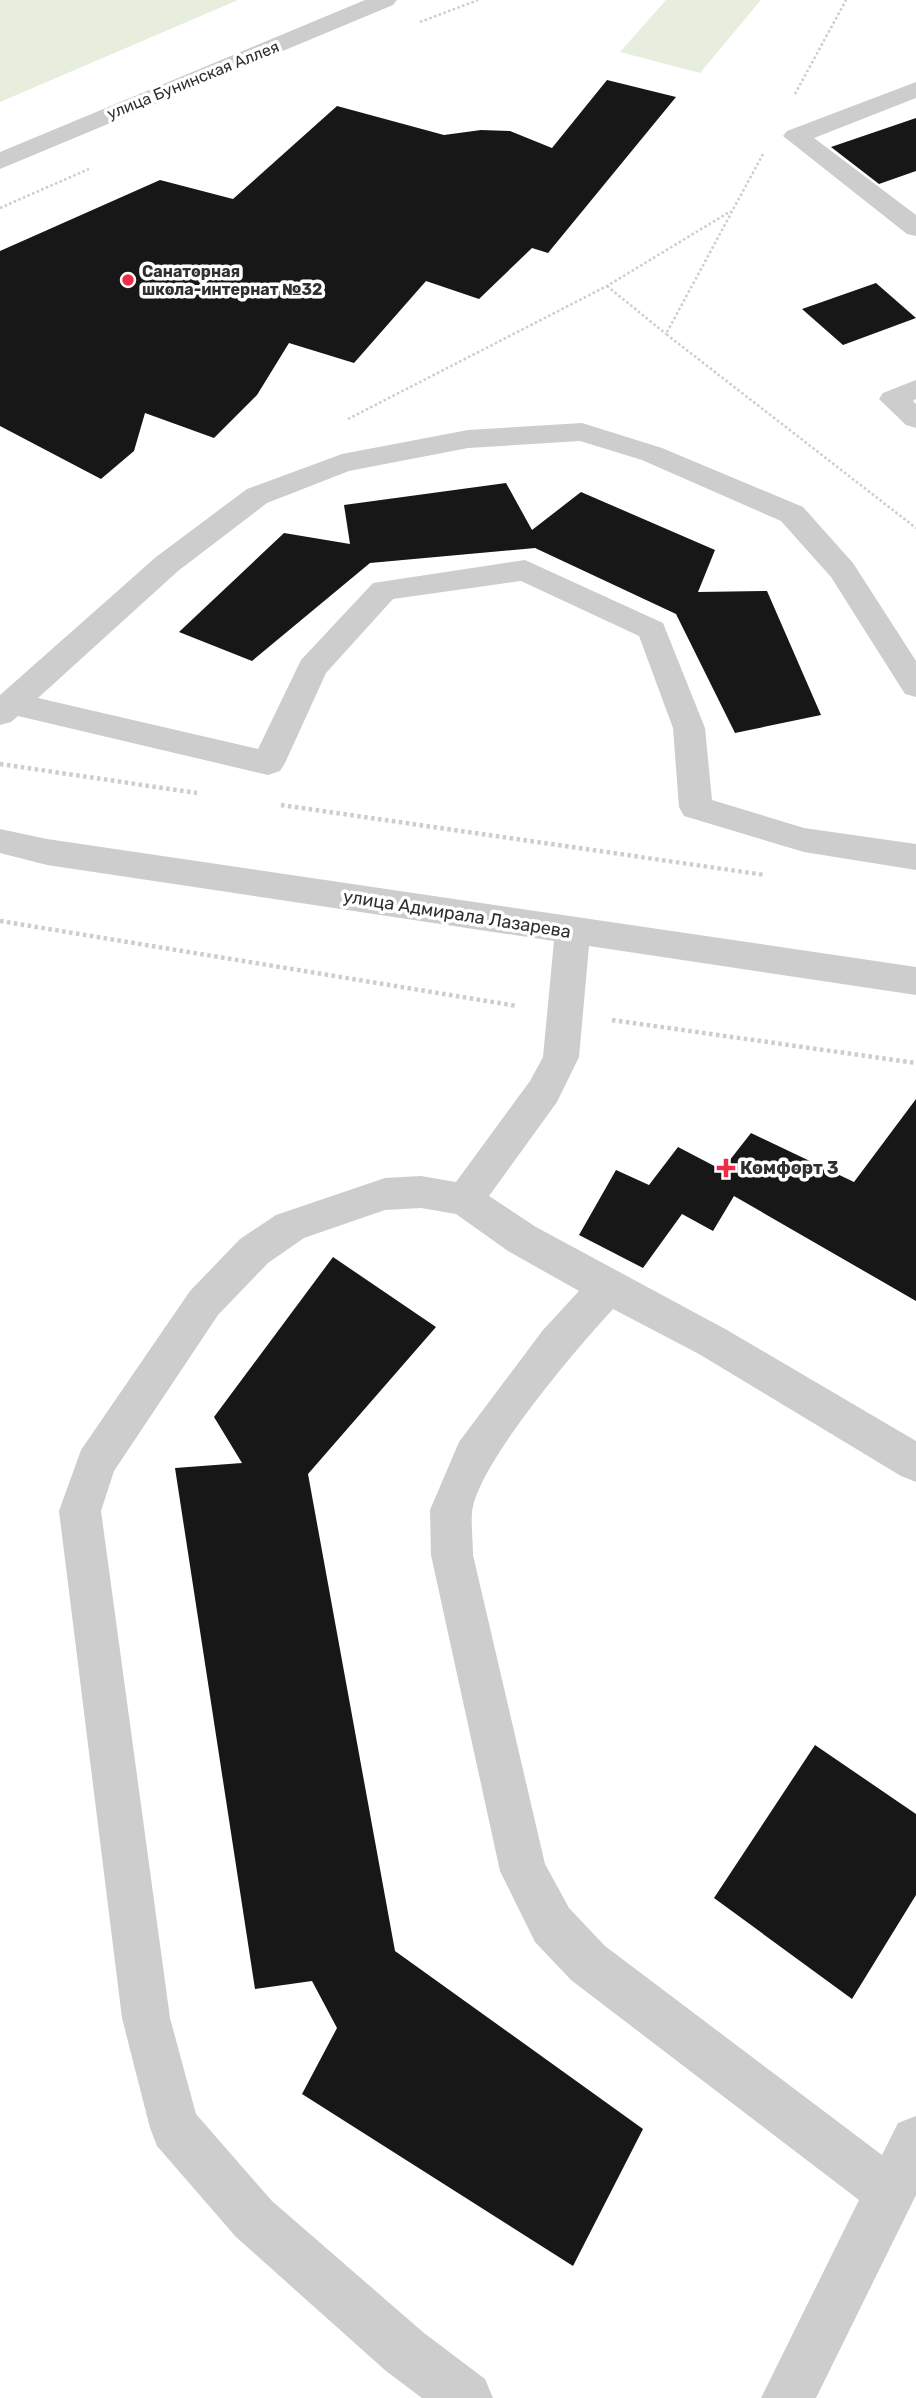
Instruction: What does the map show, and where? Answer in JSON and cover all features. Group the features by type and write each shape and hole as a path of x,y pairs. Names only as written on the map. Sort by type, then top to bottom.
{"street":[{"name":"улица Бунинская Аллея","path":"0,160 386,0"},
{"path":"916,89 796,136 916,228"},
{"path":"916,390 893,399 916,419"},
{"path":"6,708 167,564 257,496 342,463 468,439 582,432 652,454 792,514 842,570 916,686"},
{"path":"6,708 268,763 312,668 384,590 525,570 652,630 689,729 696,807 804,840 916,857"},
{"name":"улица Адмирала Лазарева","path":"0,841 47,852 916,981"},
{"path":"464,1200 544,1091 561,1057 573,931"},
{"path":"466,2398 405,2352 254,2219 175,2128 146,2018 80,1511 96,1464 204,1303 254,1251 290,1226 385,1194 421,1192 464,1200 522,1239 713,1342 916,1463"},
{"path":"608,1287 557,1342 474,1455 451,1510 452,1555 523,1871 552,1925 588,1963 890,2192"},
{"path":"788,2398 916,2141"}],"path":[{"path":"793,99 846,0"},
{"path":"666,334 768,145"},
{"path":"607,286 916,528"},
{"path":"0,764 205,794"},
{"path":"273,804 766,876"},
{"path":"0,921 565,1014 916,1063"}],"green space":[{"path":"0,0 238,0 0,102"},
{"path":"666,0 761,0 700,73 620,52"}],"building":[{"name":"Санаторная школа-интернат №32","path":"607,80 676,97 548,253 532,248 479,299 426,281 354,363 289,343 257,395 214,438 145,413 134,451 101,479 0,426 0,251 160,180 233,199 337,106 444,135 481,130 510,131 552,148"},
{"path":"916,118 916,171 879,184 831,147"},
{"path":"876,283 916,318 843,345 802,309"},
{"path":"506,483 532,530 581,492 715,550 698,592 767,591 821,715 735,733 676,614 535,548 370,563 252,661 179,632 284,533 350,544 344,505"},
{"path":"916,1099 916,1301 734,1196 713,1231 682,1214 643,1268 579,1235 616,1170 649,1185 678,1147 722,1170 751,1133 854,1182"},
{"path":"333,1257 436,1327 308,1474 395,1951 643,2129 573,2266 302,2094 337,2028 312,1981 255,1989 175,1468 242,1463 214,1417"},
{"path":"815,1745 916,1814 916,1895 852,1999 714,1898"}],"place":[{"name":"Санаторная школа-интернат №32","path":"128,280"},
{"name":"Комфорт 3","path":"726,1168"}]}
